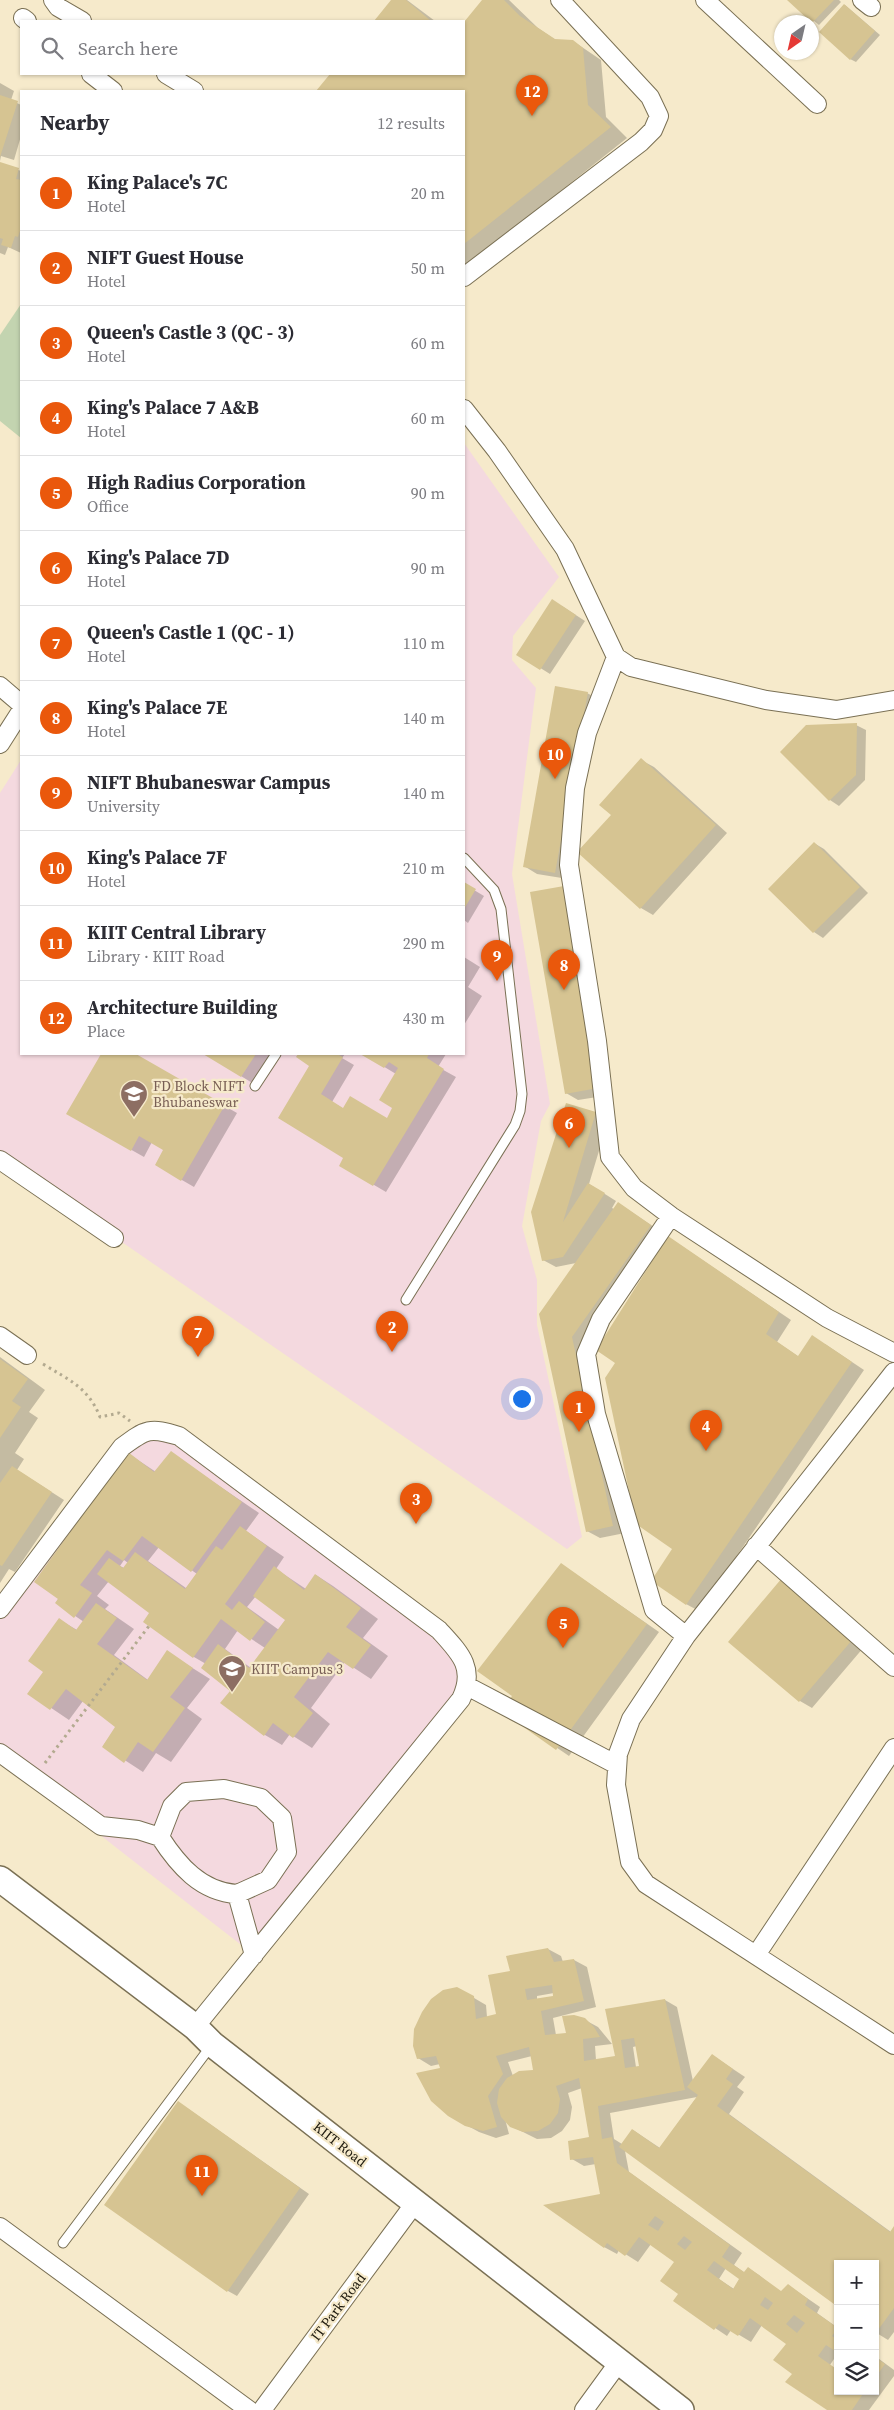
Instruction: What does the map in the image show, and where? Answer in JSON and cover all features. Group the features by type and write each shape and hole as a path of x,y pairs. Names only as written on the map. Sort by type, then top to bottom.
{"main road":[{"name":"KIIT Road","path":"0,1879 204,2035 415,2203 681,2410"}],"street":[{"path":"53,0 58,7 80,20"},
{"path":"465,275 641,142 652,130 659,116 650,98 560,0"},
{"path":"705,0 817,104"},
{"path":"93,75 112,90"},
{"path":"168,75 192,90"},
{"path":"465,410 497,451 565,549 616,657 631,667 766,700 836,710 894,700"},
{"path":"616,657 587,733 575,788 569,865 597,1041 610,1157 634,1188 671,1216 827,1318 894,1353"},
{"path":"0,686 20,703"},
{"path":"0,744 20,713"},
{"path":"0,1160 114,1238"},
{"path":"671,1216 601,1320 586,1354 596,1414 654,1610 686,1636"},
{"path":"0,1336 27,1355"},
{"path":"894,1372 686,1636 630,1719 618,1754 616,1785 630,1862 646,1884 894,2045"},
{"path":"0,1610 122,1447 144,1431 157,1429 179,1436 439,1630 459,1652 467,1668 467,1686 461,1699 254,1955 204,2035"},
{"path":"756,1546 894,1667"},
{"path":"467,1686 617,1765"},
{"path":"756,1955 894,1748"},
{"path":"0,1753 102,1826 138,1830 160,1837 175,1860 190,1875 225,1893 237,1894 268,1880 287,1852 282,1818 261,1798 224,1789 186,1792 172,1806 160,1837"},
{"path":"237,1894 254,1955"},
{"name":"IT Park Road","path":"262,2410 415,2203"},
{"path":"0,2227 249,2410"},
{"path":"584,2410 619,2362"}],"lane":[{"path":"406,1300 515,1125 520,1111 522,1094 501,909 494,890 465,859"},
{"path":"255,1086 275,1055"},
{"path":"63,2243 204,2035"}],"path":[{"path":"27,1355 81,1387 95,1404 100,1417 118,1413 144,1431"},
{"path":"36,1779 53,1752 149,1626"}],"shaded area":[{"path":"465,444 559,577 513,636 512,660 536,688 512,874 550,1104 541,1121 522,1226 537,1280 537,1325 582,1537 567,1549 0,1158 0,793 20,762 20,1055 465,1055"},
{"name":"KIIT Campus 3","path":"157,1429 439,1630 467,1686 254,1955 0,1757 0,1609 122,1447"}],"green space":[{"path":"20,305 20,437 0,421 0,335"}],"building":[{"path":"391,0 406,0 430,20 375,20"},
{"path":"482,0 504,0 520,16 555,39 573,40 583,48 588,105 611,127 465,243 465,90 317,90 329,75 465,75 465,21"},
{"path":"787,0 834,0 819,16 803,15"},
{"path":"844,4 875,31 850,60 819,32"},
{"path":"0,95 18,101 0,157"},
{"path":"0,162 19,168 16,179 20,180 20,231 18,237 15,236 11,248 1,245 3,239 0,238"},
{"path":"552,599 576,615 540,670 516,655"},
{"path":"555,686 588,692 555,873 523,867"},
{"path":"857,723 856,775 829,801 780,752 806,725"},
{"path":"641,758 716,825 640,909 577,852 611,815 599,805"},
{"path":"814,842 860,887 813,933 768,889"},
{"path":"465,883 476,889 465,907"},
{"path":"564,886 598,1088 565,1094 530,892"},
{"path":"100,1055 138,1055 225,1105 181,1181 155,1165 163,1150 139,1136 131,1151 66,1114"},
{"path":"205,1055 255,1055 241,1077"},
{"path":"297,1055 339,1055 343,1057 321,1094 343,1108 350,1096 387,1118 392,1108 379,1100 398,1068 389,1062 384,1068 362,1055 428,1055 427,1058 444,1069 373,1186 339,1166 343,1158 278,1118 309,1066 296,1057"},
{"path":"566,1103 596,1112 563,1222 588,1183 605,1193 563,1257 542,1261 531,1212"},
{"path":"618,1202 651,1225 572,1337 613,1526 586,1532 539,1314"},
{"path":"668,1236 779,1312 766,1334 798,1356 812,1335 852,1362 686,1605 651,1581 672,1549 636,1524 605,1378 615,1363 596,1350"},
{"path":"0,1359 28,1379 12,1401 21,1407 0,1438"},
{"path":"171,1451 242,1502 191,1572 142,1536 123,1561 107,1550 80,1585 92,1593 74,1618 55,1603 58,1599 34,1582 128,1452 154,1472"},
{"path":"12,1466 52,1492 2,1566 0,1565 0,1483"},
{"path":"240,1526 267,1546 225,1604 232,1610 239,1601 265,1622 250,1641 221,1619 193,1658 143,1622 149,1613 97,1574 109,1558 123,1568 135,1552 185,1589 216,1546 222,1550"},
{"path":"561,1563 647,1624 556,1750 501,1711 512,1696 477,1671"},
{"path":"274,1566 304,1590 315,1574 361,1608 346,1627 371,1645 353,1669 328,1652 294,1697 313,1713 293,1738 273,1723 264,1736 220,1703 230,1691 201,1668 218,1644 249,1668 285,1620 253,1596"},
{"path":"782,1578 853,1639 799,1702 728,1642"},
{"path":"96,1603 117,1618 97,1644 147,1680 167,1650 193,1668 170,1697 185,1708 153,1752 138,1742 124,1763 102,1747 115,1727 66,1689 50,1710 27,1694 43,1672 28,1661 59,1618 76,1630"},
{"path":"548,1948 554,1962 574,1959 584,2001 541,2011 545,2035 566,2033 562,2016 574,2015 585,2018 594,2027 600,2037 583,2039 584,2061 615,2056 605,2009 665,1999 685,2090 598,2106 602,2139 612,2137 617,2163 730,2245 722,2257 744,2272 748,2267 781,2291 788,2284 808,2299 805,2305 834,2325 832,2336 834,2337 834,2350 826,2345 818,2356 834,2367 834,2395 862,2395 852,2410 827,2410 785,2382 792,2374 773,2360 786,2344 750,2318 738,2336 719,2324 714,2330 673,2301 678,2294 660,2281 674,2262 639,2237 625,2256 607,2243 604,2248 543,2205 600,2194 593,2157 570,2160 568,2141 589,2137 579,2078 556,2086 560,2099 558,2113 550,2124 538,2131 523,2132 510,2127 501,2117 497,2103 499,2089 507,2078 519,2071 533,2070 529,2047 496,2056 503,2074 488,2096 497,2127 483,2131 465,2126 448,2116 431,2101 416,2073 440,2068 436,2056 417,2059 413,2046 414,2029 422,2012 431,1999 443,1990 457,1987 474,1996 476,2019 496,2014 488,1975 510,1971 506,1956","holes":["552,1985 553,1996 527,2000 525,1989","634,2038 639,2066 625,2068 621,2040","655,2216 664,2222 658,2231 648,2225","684,2236 692,2242 685,2250 677,2244","714,2261 739,2279 733,2289 707,2270","765,2297 773,2303 768,2310 760,2305","794,2315 805,2323 797,2333 786,2324"]},
{"path":"712,2054 733,2069 726,2079 733,2084 717,2106 890,2232 894,2226 894,2308 879,2329 879,2260 834,2260 834,2304 619,2147 632,2129 659,2148 698,2095 687,2087"},
{"path":"178,2101 300,2188 227,2292 104,2205"},
{"path":"879,2360 885,2364 879,2372"}],"place":[{"name":"Architecture Building","path":"532,116"},
{"name":"King's Palace 7F","path":"555,779"},
{"name":"NIFT Bhubaneswar Campus","path":"497,981"},
{"name":"King's Palace 7E","path":"564,990"},
{"name":"FD Block NIFT Bhubaneswar","path":"134,1118"},
{"name":"King's Palace 7D","path":"569,1148"},
{"name":"NIFT Guest House","path":"392,1352"},
{"name":"Queen's Castle 1 (QC - 1)","path":"198,1357"},
{"name":"King Palace's 7C","path":"579,1432"},
{"name":"King's Palace 7 A&B","path":"706,1451"},
{"name":"Queen's Castle 3 (QC - 3)","path":"416,1524"},
{"name":"High Radius Corporation","path":"563,1648"},
{"name":"KIIT Campus 3","path":"232,1693"},
{"name":"KIIT Central Library","path":"202,2196"}]}
